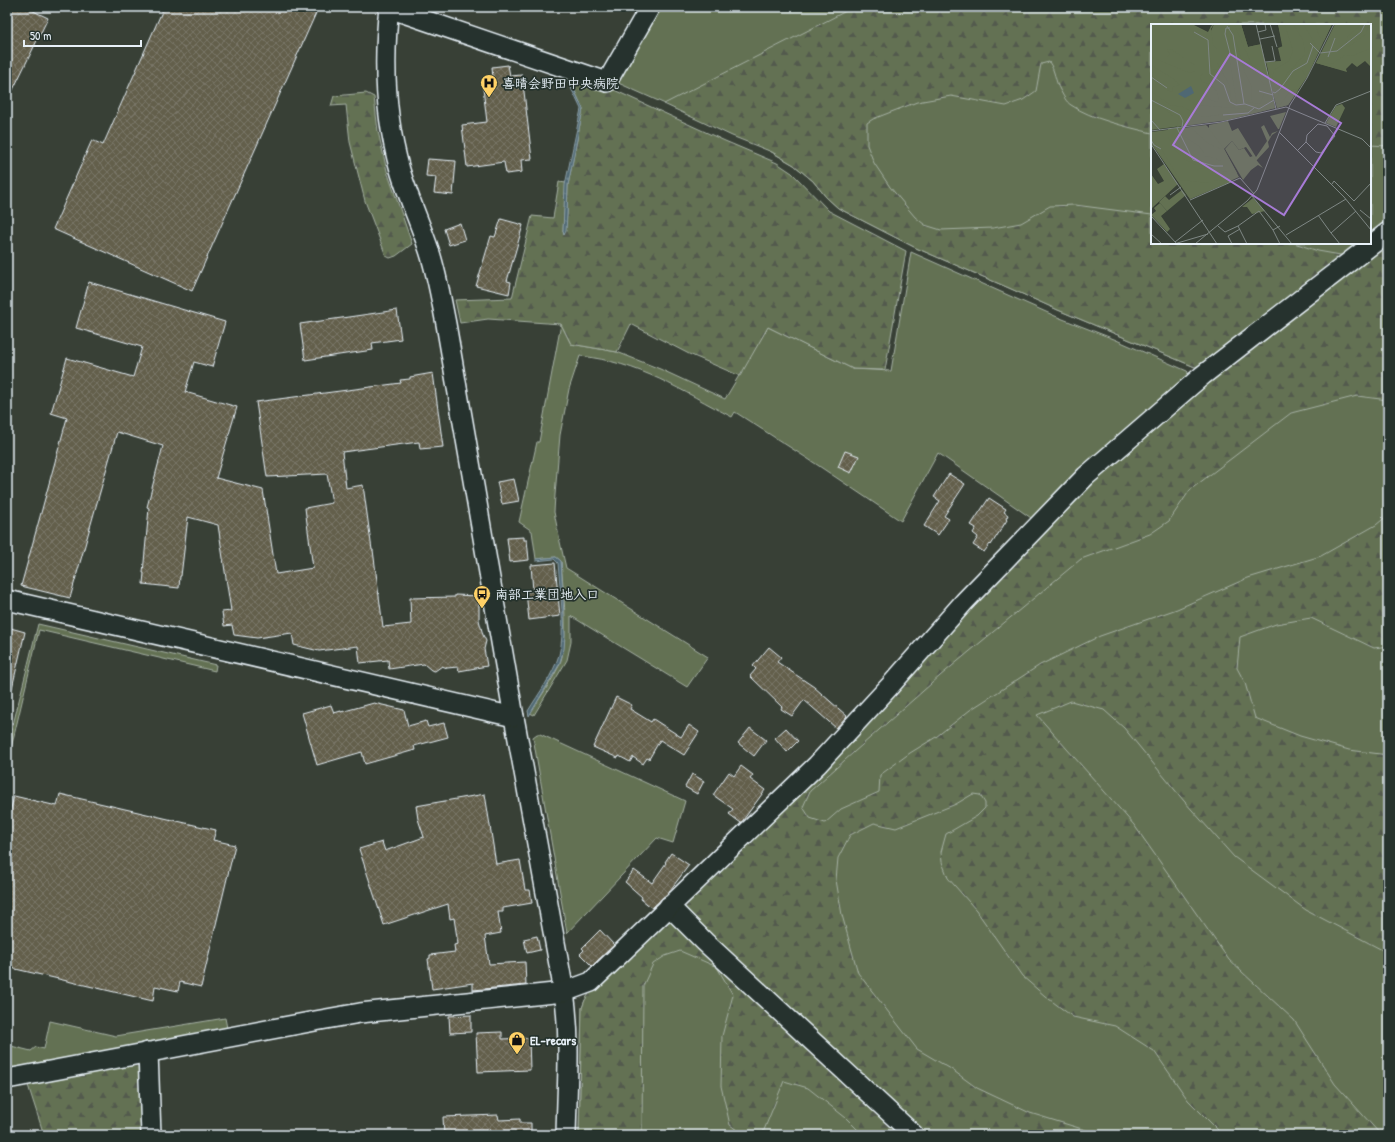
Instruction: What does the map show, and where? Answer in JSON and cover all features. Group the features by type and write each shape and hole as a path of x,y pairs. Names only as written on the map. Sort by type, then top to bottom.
{"street":[{"path":"566,1135 567,1012 564,992 514,717 448,332 437,279 429,251 400,170 394,144 387,94 387,33 389,8 607,82 650,7"},
{"path":"7,1079 360,1013 564,992 591,982 817,765 889,687 964,602 1086,476 1204,375 1388,232"},
{"path":"7,600 514,717"},
{"path":"669,906 705,942 914,1135"},
{"path":"148,1052 151,1135"}],"green space":[{"path":"655,7 1388,7 1388,224 1371,237 1371,24 1151,24 1151,244 1362,244 1195,367 1058,310 916,248 838,208 826,197 813,181 794,165 768,150 616,82"},
{"path":"876,7 1388,7 1388,146 1371,145 1371,24 1151,24 1151,133 1099,118 1079,110 1069,104 1060,90 1053,68 1049,62 1041,64 1036,91 1023,100 1006,106 951,96 917,102 873,119 867,123 867,145 874,163 890,187 915,217 925,225 941,230 993,228 1021,223 1050,206 1075,205 1151,215 1151,244 1297,244 1318,251 1346,256 1206,364 1195,367 1058,310 916,248 838,208 826,197 813,181 794,165 772,152 732,136 664,104 846,11"},
{"path":"567,74 601,84 725,141 777,163 792,173 829,211 906,251 885,370 853,369 768,327 740,376 689,354 631,324 617,352 571,344 561,324 488,319 460,323 455,300 512,298 532,216 553,218 559,182 566,183 564,235 567,215 568,185 583,109"},
{"path":"366,93 374,97 378,131 387,171 412,244 396,256 390,258 386,256 365,201 350,142 346,105 331,106 334,96"},
{"path":"1388,240 1388,1135 922,1135 686,898"},
{"path":"1388,240 1388,400 1357,396 1291,413 1190,490 1169,521 1150,534 1081,559 940,676 810,791 803,807 810,818 825,823 841,809 879,792 880,775 910,753 936,737 970,710 1040,665 1100,636 1177,609 1248,578 1321,556 1376,525 1388,515 1388,646 1374,648 1311,618 1276,624 1240,637 1237,668 1245,683 1255,718 1300,736 1349,750 1388,755 1388,953 1306,910 1234,857 1184,801 1124,728 1104,710 1071,701 1037,715 1134,825 1229,960 1294,1020 1335,1084 1381,1135 1223,1135 1188,1100 1154,1051 1115,1026 1073,1017 1045,996 1022,976 976,910 948,878 942,862 941,852 946,834 977,816 985,808 985,803 980,795 973,794 956,804 896,828 874,823 850,835 838,858 836,880 842,915 858,973 917,1049 951,1069 977,1088 1030,1113 1092,1132 1096,1135 922,1135 729,955 684,908 684,901 1111,462 1218,372"},
{"path":"911,252 1055,316 1114,339 1187,371 1187,377 1034,520 938,453 901,521 735,412 732,417 659,379 622,364 580,356 569,389 560,435 555,495 554,512 566,568 708,657 687,687 571,616 571,642 567,660 534,715 530,713 559,666 564,643 565,615 561,561 556,557 536,559 532,531 519,522 537,442 539,442 561,324 571,344 617,352 660,369 725,399 768,327 853,369 891,371"},
{"path":"38,624 216,665 215,671 39,630 7,765 7,749"},
{"path":"540,734 685,801 673,843 657,838 567,933 533,737"},
{"path":"669,920 905,1135 579,1135 582,1008 585,1000"},
{"path":"669,920 674,921 905,1135 863,1135 846,1118 808,1088 784,1081 762,1135 744,1135 730,1125 721,1086 722,1036 733,995 717,967 680,951 665,956 653,964 643,986 642,1135 579,1135 582,1008 585,1000 592,989"},
{"path":"225,1018 227,1028 7,1069 7,1045 31,1051 36,1047 44,1049 50,1021 116,1036"},
{"path":"141,1063 143,1135 44,1135 27,1082"}],"water":[{"path":"564,73 567,74 583,109 568,185 566,231 564,235 565,185 581,109"},
{"path":"556,557 561,561 565,635 564,649 559,665 529,716 528,711 553,670 561,645 562,610 558,563 554,559 536,561 536,559"}],"building":[{"path":"11,7 25,7 48,18 7,102 7,16"},
{"path":"164,7 302,7 316,13 192,291 53,229 92,140 103,145"},
{"name":"喜晴会野田中央病院","path":"508,65 510,76 522,75 532,159 521,160 522,172 506,174 504,162 467,167 462,125 487,122 482,80 493,79 492,67"},
{"path":"428,159 456,161 453,195 434,193 436,177 426,176"},
{"path":"501,219 523,225 507,281 511,282 509,294 476,286 491,236 495,237"},
{"path":"460,223 465,240 449,245 444,229"},
{"path":"89,282 225,322 212,367 194,362 185,392 237,407 216,478 263,490 276,574 313,568 305,508 332,503 327,474 267,477 256,402 401,383 400,380 433,373 443,447 420,449 419,442 342,452 346,488 363,485 383,627 411,624 410,598 455,597 455,595 479,596 479,620 486,641 484,649 487,666 459,671 458,667 447,668 442,666 435,671 431,670 424,664 389,669 388,660 360,663 358,646 319,651 294,645 292,633 257,638 234,635 232,625 224,626 222,612 231,611 218,525 188,517 179,588 143,584 149,508 147,507 163,446 117,432 70,598 21,586 67,418 51,413 67,358 133,377 142,347 76,328"},
{"path":"397,310 401,339 372,343 373,350 305,360 300,324"},
{"path":"845,451 859,456 851,473 838,467"},
{"path":"949,474 965,484 944,516 949,519 938,535 924,526 940,501 934,497"},
{"path":"514,479 519,501 502,504 497,482"},
{"path":"989,498 1006,509 1004,512 1008,515 1007,520 991,545 990,544 984,552 973,545 978,537 973,533 976,528 971,525"},
{"path":"524,537 524,540 527,540 529,560 510,562 507,538"},
{"path":"555,563 560,616 529,620 526,592 533,591 531,565"},
{"path":"7,627 25,632 12,688 7,688"},
{"path":"769,647 781,657 777,662 814,687 847,716 836,728 804,700 792,716 781,709 782,707 750,676 756,669 753,666"},
{"path":"616,697 632,705 630,709 651,722 653,719 681,737 689,725 699,732 684,755 660,740 649,759 647,758 643,764 633,757 630,762 619,756 618,758 593,747"},
{"path":"374,703 404,710 408,726 426,721 428,727 444,723 448,737 414,746 415,750 365,764 362,752 317,765 302,713 331,705 334,713"},
{"path":"750,728 766,740 754,756 738,743"},
{"path":"786,728 798,741 787,752 775,738"},
{"path":"741,766 753,775 750,779 765,790 741,823 729,814 733,809 713,795 729,772 734,776"},
{"path":"692,774 704,781 697,794 685,787"},
{"path":"60,794 216,830 213,840 235,845 201,987 180,982 178,991 155,986 153,1001 7,967 7,825 14,796 57,806"},
{"path":"485,794 496,864 520,860 525,890 530,890 532,903 503,908 503,912 498,912 501,933 485,936 489,964 525,962 526,985 473,990 473,983 432,989 428,959 430,958 430,955 455,952 454,945 458,944 454,918 450,919 448,904 384,925 359,849 382,842 385,851 424,837 418,819 416,806"},
{"path":"671,853 689,865 668,893 652,908 625,882 634,870 652,883"},
{"path":"600,930 614,945 592,966 580,954 584,950 582,948"},
{"path":"537,936 540,950 527,953 524,939"},
{"path":"471,1015 471,1032 450,1033 449,1016"},
{"path":"502,1032 502,1039 529,1038 530,1070 478,1072 476,1033"},
{"path":"498,1115 499,1120 520,1119 520,1123 531,1123 531,1135 444,1135 443,1117"}],"place":[{"name":"喜晴会野田中央病院","path":"489,98"},
{"name":"南部工業団地入口","path":"482,609"},
{"name":"EL-recars","path":"517,1055"}]}
